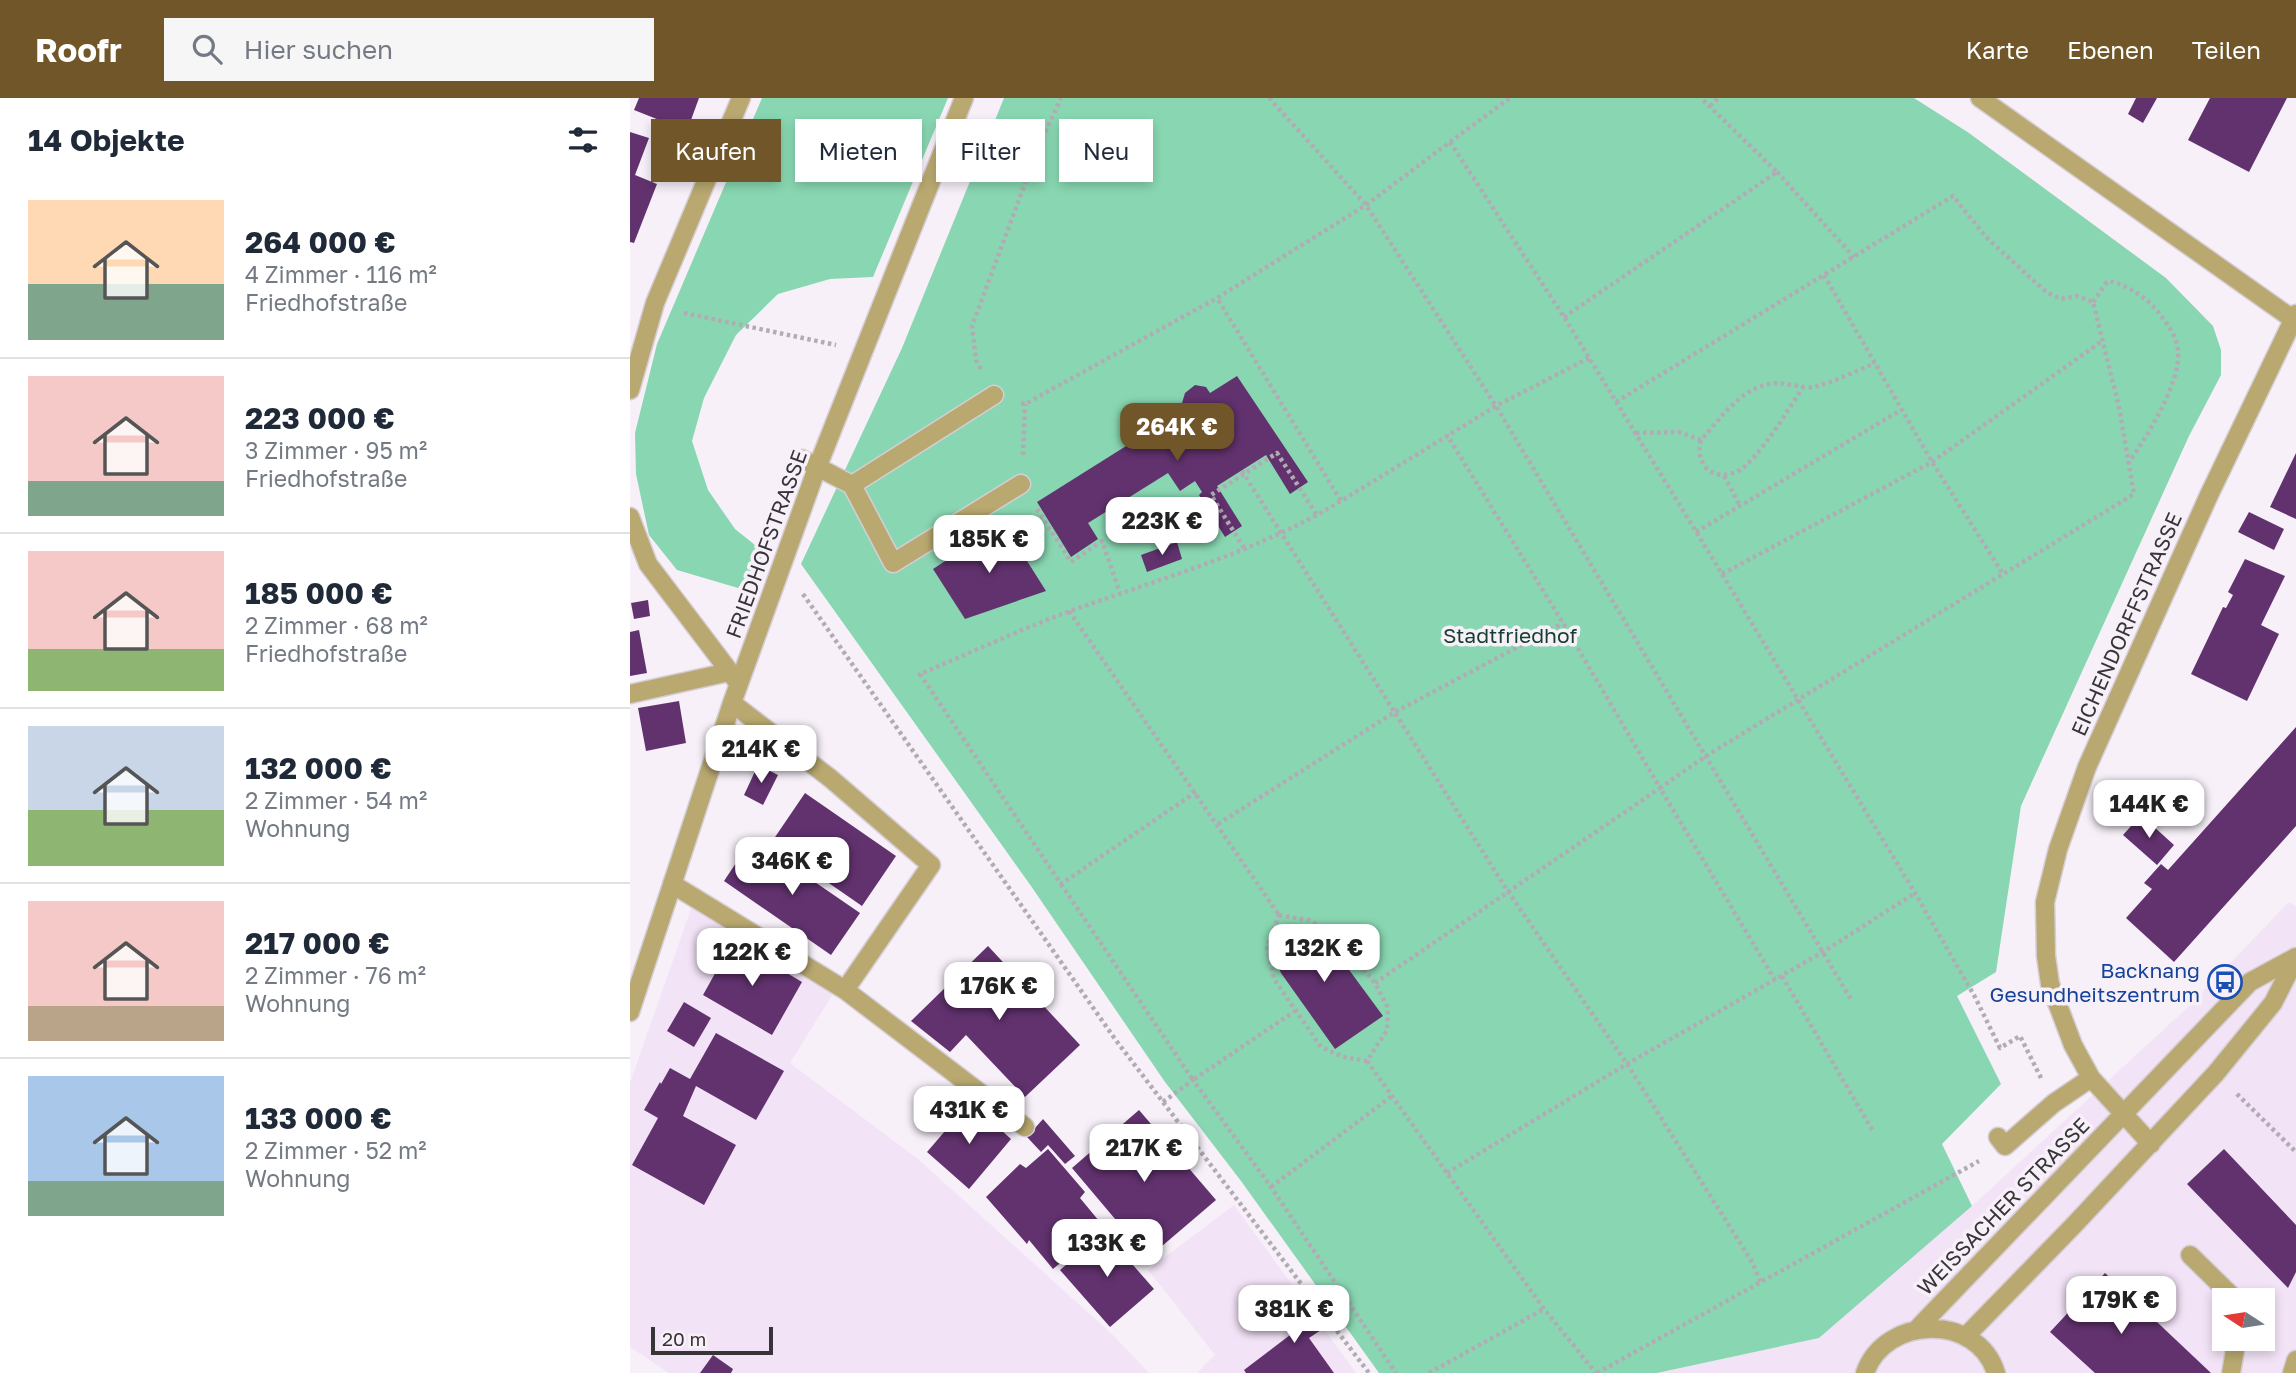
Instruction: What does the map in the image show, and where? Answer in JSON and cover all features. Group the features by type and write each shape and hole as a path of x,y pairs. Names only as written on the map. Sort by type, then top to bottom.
{"street":[{"path":"630,390 655,303 741,98"},
{"name":"FRIEDHOFSTRASSE","path":"630,1012 732,703 734,678 782,564 810,464 864,351 964,98"},
{"path":"1980,98 2295,317"},
{"name":"EICHENDORFFSTRASSE","path":"2122,1114 2091,1078 2073,1045 2050,984 2046,956 2045,902 2058,849 2098,742 2209,495 2295,317"},
{"path":"852,485 993,395"},
{"path":"810,464 852,485 893,562 1021,484"},
{"path":"630,516 648,564 734,678 630,694"},
{"path":"732,703 830,778 931,865 845,990"},
{"path":"672,884 845,990 1025,1127"},
{"name":"WEISSACHER STRASSE","path":"1917,1329 2250,982 2296,957"},
{"name":"WEISSACHER STRASSE","path":"1966,1336 2216,1073 2273,1003 2296,957"},
{"path":"2001,1141 2091,1078"},
{"path":"2122,1114 2151,1144"},
{"path":"2190,1255 2224,1288"},
{"path":"1865,1373 1879,1350 1896,1337 1917,1329 1933,1328 1966,1336 1982,1349 1996,1373"},
{"path":"2231,1373 2235,1351"},
{"path":"2292,1373 2296,1360"}],"path":[{"path":"1061,98 1040,146 972,326 976,360 993,395 1025,404 1217,298 1366,205 1510,98"},
{"path":"1269,98 1366,205 1496,406 1852,1001"},
{"path":"1701,98 1777,172 1854,257"},
{"path":"1710,106 1718,98"},
{"path":"1450,142 1564,317 1722,574 1915,892 1975,997 2000,1048 2020,1036 2054,1103"},
{"path":"1564,317 1777,172"},
{"path":"1616,402 1953,196 1986,237 2046,292 2061,299 2077,296 2093,302"},
{"path":"1824,275 1932,462 2003,574"},
{"path":"1375,983 1706,756 2134,494 2128,463 2119,407 2093,302 2110,281 2150,302 2174,336 2179,351 2167,397 2150,432 2128,463"},
{"path":"1217,298 1341,501"},
{"path":"679,312 864,351"},
{"path":"1722,574 1932,462 2102,341"},
{"path":"1396,1373 1271,1187 1193,1080 919,674 1069,611 1281,532 1341,501 1496,406 1589,358"},
{"path":"1740,506 1724,477 1711,472 1701,461 1698,451 1701,440 1737,399 1772,383 1812,387 1875,363"},
{"path":"1724,477 1741,470 1764,443 1804,386"},
{"path":"1696,532 1901,410"},
{"path":"1635,433 1679,432 1701,440"},
{"path":"1447,435 1563,623 1775,980"},
{"path":"1244,548 1211,495 1243,472 1277,453 1317,515"},
{"path":"1243,472 1507,890 1627,1064 1752,1262 1760,1283"},
{"path":"1067,557 1071,562 1102,541 1121,593"},
{"path":"782,564 1115,1039 1369,1373"},
{"path":"1069,611 1279,915 1310,920 1335,934 1375,983 1388,1008 1387,1030 1367,1061"},
{"path":"1218,824 1395,712 1563,623"},
{"path":"1061,884 1195,792"},
{"path":"1447,1173 1627,1064 1775,980 1915,892"},
{"path":"1279,915 1268,947 1274,979 1295,1011 1321,1047 1343,1057 1367,1061 1544,1309 1597,1373 1760,1283 2001,1141"},
{"path":"1782,975 1874,1133"},
{"path":"1163,1102 1295,1011"},
{"path":"2234,1091 2296,1152"},
{"path":"1271,1187 1392,1096"},
{"path":"1429,1373 1544,1309"}],"shaded area":[{"path":"2289,902 2296,906 2296,1373 1657,1373 1819,1338 1972,1206 2186,1009"},
{"path":"692,906 834,992 790,1063 918,1159 1114,1336 1149,1373 669,1373 630,1347 630,1083"},
{"path":"1234,1205 1356,1373 1197,1373 1215,1355 1148,1270"}],"green space":[{"path":"762,98 948,98 939,119 936,119 936,127 922,160 922,119 795,119 795,182 913,182 873,277 830,279 778,294 736,335 704,398 692,441 708,490 735,529 765,553 738,588 677,570 649,535 636,474 635,433 657,344 726,182 781,182 781,119 753,119"},
{"name":"Stadtfriedhof","path":"1004,98 1914,98 1969,133 2166,278 2213,326 2221,350 2221,375 2189,436 2021,806 1996,972 1957,996 2001,1084 1942,1144 1972,1206 1819,1338 1657,1373 1379,1373 1241,1181 1165,1082 1031,886 801,564 902,348 970,182 1045,182 1045,119 995,119"}],"building":[{"path":"639,98 699,98 691,119 657,119 634,110"},
{"path":"2136,98 2157,98 2143,123 2128,114"},
{"path":"2210,98 2287,98 2249,172 2188,140"},
{"path":"630,132 649,138 635,175 657,184 634,243 630,242"},
{"path":"1237,376 1308,482 1290,494 1266,455 1217,486 1242,526 1225,537 1199,495 1202,492 1195,481 1180,491 1168,473 1088,523 1098,539 1071,557 1037,502 1185,409 1182,403 1185,393 1195,385 1206,387 1210,393"},
{"path":"2296,453 2296,519 2270,507"},
{"path":"2249,512 2284,529 2274,550 2238,532"},
{"path":"1003,523 1046,591 965,619 933,569"},
{"path":"1177,542 1182,559 1147,572 1141,555"},
{"path":"2245,559 2285,576 2261,625 2279,634 2247,701 2191,674 2223,607 2226,608 2233,595 2228,592"},
{"path":"648,600 650,616 634,619 631,603"},
{"path":"639,630 647,673 630,676 630,632"},
{"path":"679,701 686,743 646,751 638,708"},
{"path":"2296,727 2296,826 2174,962 2126,918 2152,889 2144,883 2161,864 2168,870"},
{"path":"758,765 778,775 763,805 744,795"},
{"path":"805,793 896,856 862,906 771,843"},
{"path":"2141,815 2174,845 2157,865 2123,835"},
{"path":"752,839 860,913 831,955 724,881"},
{"path":"1296,926 1322,933 1383,1016 1335,1049 1281,973 1275,960 1274,951 1280,930"},
{"path":"733,941 802,982 772,1035 703,995"},
{"path":"988,946 1080,1045 1025,1097 966,1035 950,1052 911,1021"},
{"path":"684,1002 711,1018 694,1047 667,1031"},
{"path":"716,1033 784,1071 756,1120 696,1086 683,1116 736,1145 704,1205 632,1165 658,1118 644,1110 660,1082 661,1084 670,1068 690,1079"},
{"path":"970,1102 1011,1139 969,1189 927,1152"},
{"path":"1139,1110 1216,1200 1148,1258 1072,1168"},
{"path":"1043,1119 1075,1156 1065,1164 1048,1145 1041,1152 1027,1137"},
{"path":"1048,1149 1085,1192 1080,1198 1104,1227 1053,1269 1029,1240 1027,1244 986,1197 1020,1164 1026,1168"},
{"path":"2224,1149 2296,1225 2296,1272 2288,1288 2187,1184"},
{"path":"1104,1232 1154,1289 1110,1327 1060,1270"},
{"path":"2105,1273 2211,1373 2095,1373 2050,1332"},
{"path":"1301,1296 1324,1328 1309,1338 1334,1373 1246,1373 1244,1370 1290,1335 1276,1315"},
{"path":"713,1355 733,1369 731,1373 700,1373"}],"place":[{"name":"Backnang Gesundheitszentrum","path":"2225,982"}]}
